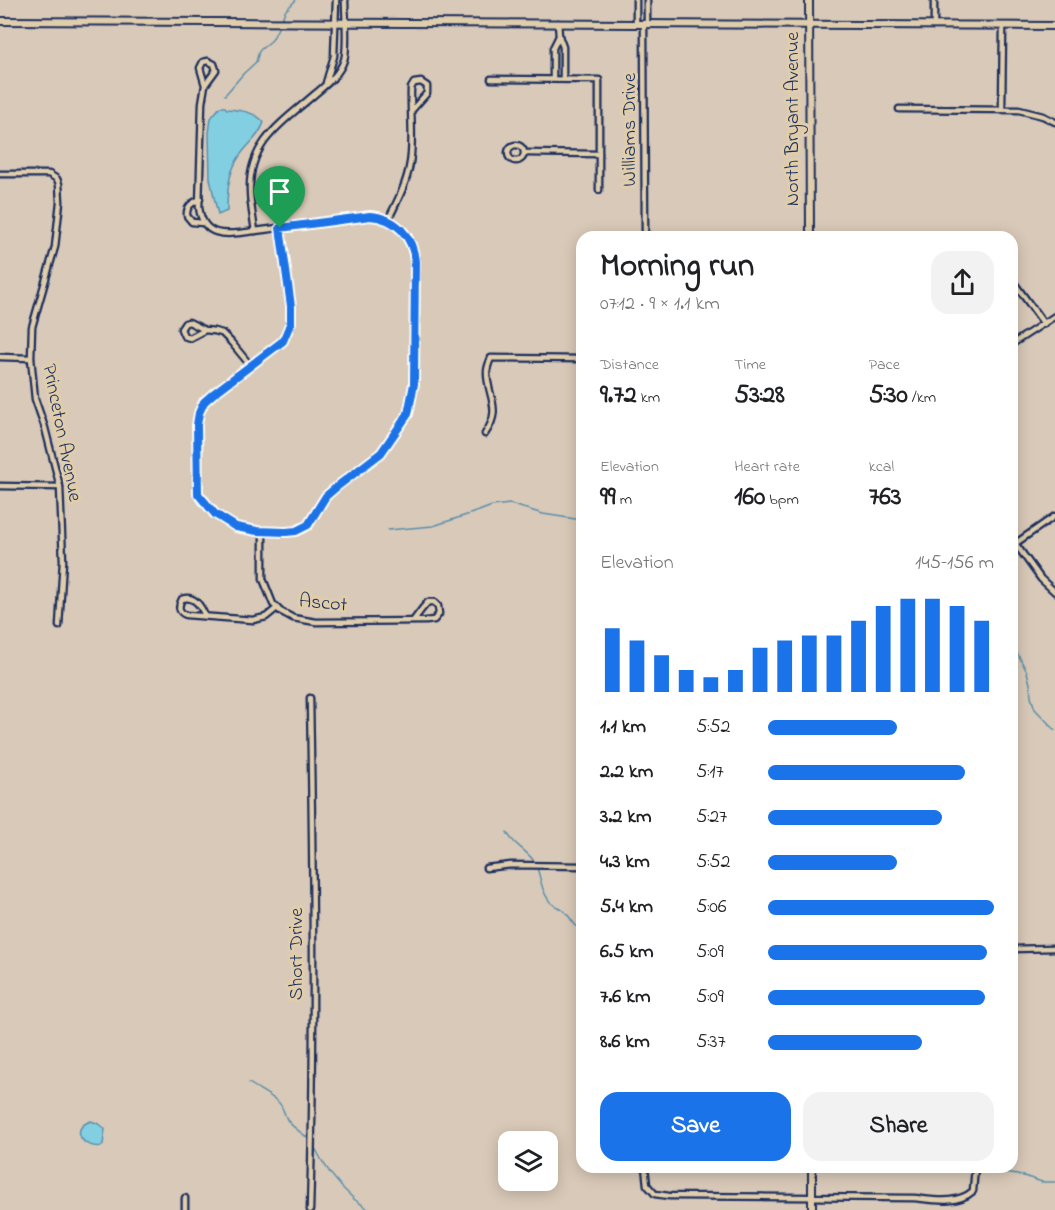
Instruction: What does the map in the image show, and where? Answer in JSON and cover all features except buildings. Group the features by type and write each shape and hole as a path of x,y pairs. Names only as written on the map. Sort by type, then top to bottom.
{"street":[{"path":"325,86 334,56 336,0"},
{"path":"255,231 250,182 257,153 274,130 337,75 345,58 345,0"},
{"path":"636,0 636,23"},
{"name":"Williams Drive","path":"645,231 647,0"},
{"name":"North Bryant Avenue","path":"809,0 810,231"},
{"path":"934,0 934,25"},
{"path":"0,21 1055,26"},
{"path":"553,79 553,48 558,36 558,23"},
{"path":"1002,109 1003,26"},
{"path":"558,36 563,47 564,80"},
{"path":"205,85 216,70 214,64 208,61 203,62 200,68 205,85 202,103 200,212 203,223 211,230 220,234 231,234 370,216 388,220 399,226 412,244 415,256 414,384 408,414 381,453 326,496 308,525 296,531 263,531 236,527 215,514 198,494 197,425 204,402 283,341 291,322 291,306 280,228"},
{"path":"491,79 599,80 599,190"},
{"path":"388,220 410,166 412,86 416,82 424,83 428,88 427,93 412,110"},
{"path":"899,109 1002,109 1031,112 1055,122"},
{"path":"525,153 599,154"},
{"name":"Princeton Avenue","path":"0,174 49,174 57,179 60,190 55,247 32,327 31,358 35,399 60,487 63,561 59,626"},
{"path":"200,199 189,206 187,216 192,222 203,223"},
{"path":"1018,288 1044,324"},
{"path":"1018,340 1055,316"},
{"path":"205,330 189,338 185,337 181,329 185,323 189,322 205,330 222,333 250,365"},
{"path":"0,357 31,358"},
{"path":"485,434 490,428 494,413 487,370 491,358 576,359"},
{"path":"0,486 60,487"},
{"path":"1018,539 1055,516"},
{"name":"Ascot","path":"263,531 263,579 273,604 280,611 292,618 316,622 413,621 434,620 439,614 438,606 434,602 428,602 413,621"},
{"path":"1018,547 1041,579 1055,592"},
{"path":"205,616 191,598 182,599 179,604 179,609 186,615 253,620 266,617 277,608"},
{"name":"Short Drive","path":"309,698 313,941 310,1210"},
{"path":"486,868 511,865 576,866"},
{"path":"1018,949 1055,948"},
{"path":"645,1173 646,1185 649,1189 655,1194 669,1196 938,1200 960,1199 967,1196 973,1191 974,1173"},
{"path":"812,1173 812,1210"},
{"path":"185,1198 185,1210"}],"water":[{"path":"220,107 247,112 264,122 259,133 235,163 228,186 227,211 218,215 210,179 209,133 211,118"},
{"path":"91,1121 105,1129 102,1146 90,1145 81,1138 80,1129"}],"waterway":[{"path":"282,19 285,11 296,0"},
{"path":"225,95 256,62 259,51 272,40 280,24"},
{"path":"388,530 433,526 492,506 510,504 543,514 576,519"},
{"path":"1018,655 1027,672 1035,709 1055,730"},
{"path":"507,832 533,860 550,902 564,911 576,926"},
{"path":"249,1083 279,1103 288,1121 310,1140"},
{"path":"314,1146 337,1181 354,1199 369,1210"},
{"path":"1004,1173 1042,1182 1055,1182"}],"route":[{"path":"377,217 399,226 407,235 414,250 415,262 414,384 408,414 381,453 326,496 308,525 296,531 286,532 257,531 236,527 215,514 198,494 197,474 197,425 204,402 283,341 291,322 291,306 280,228 377,217"}]}
